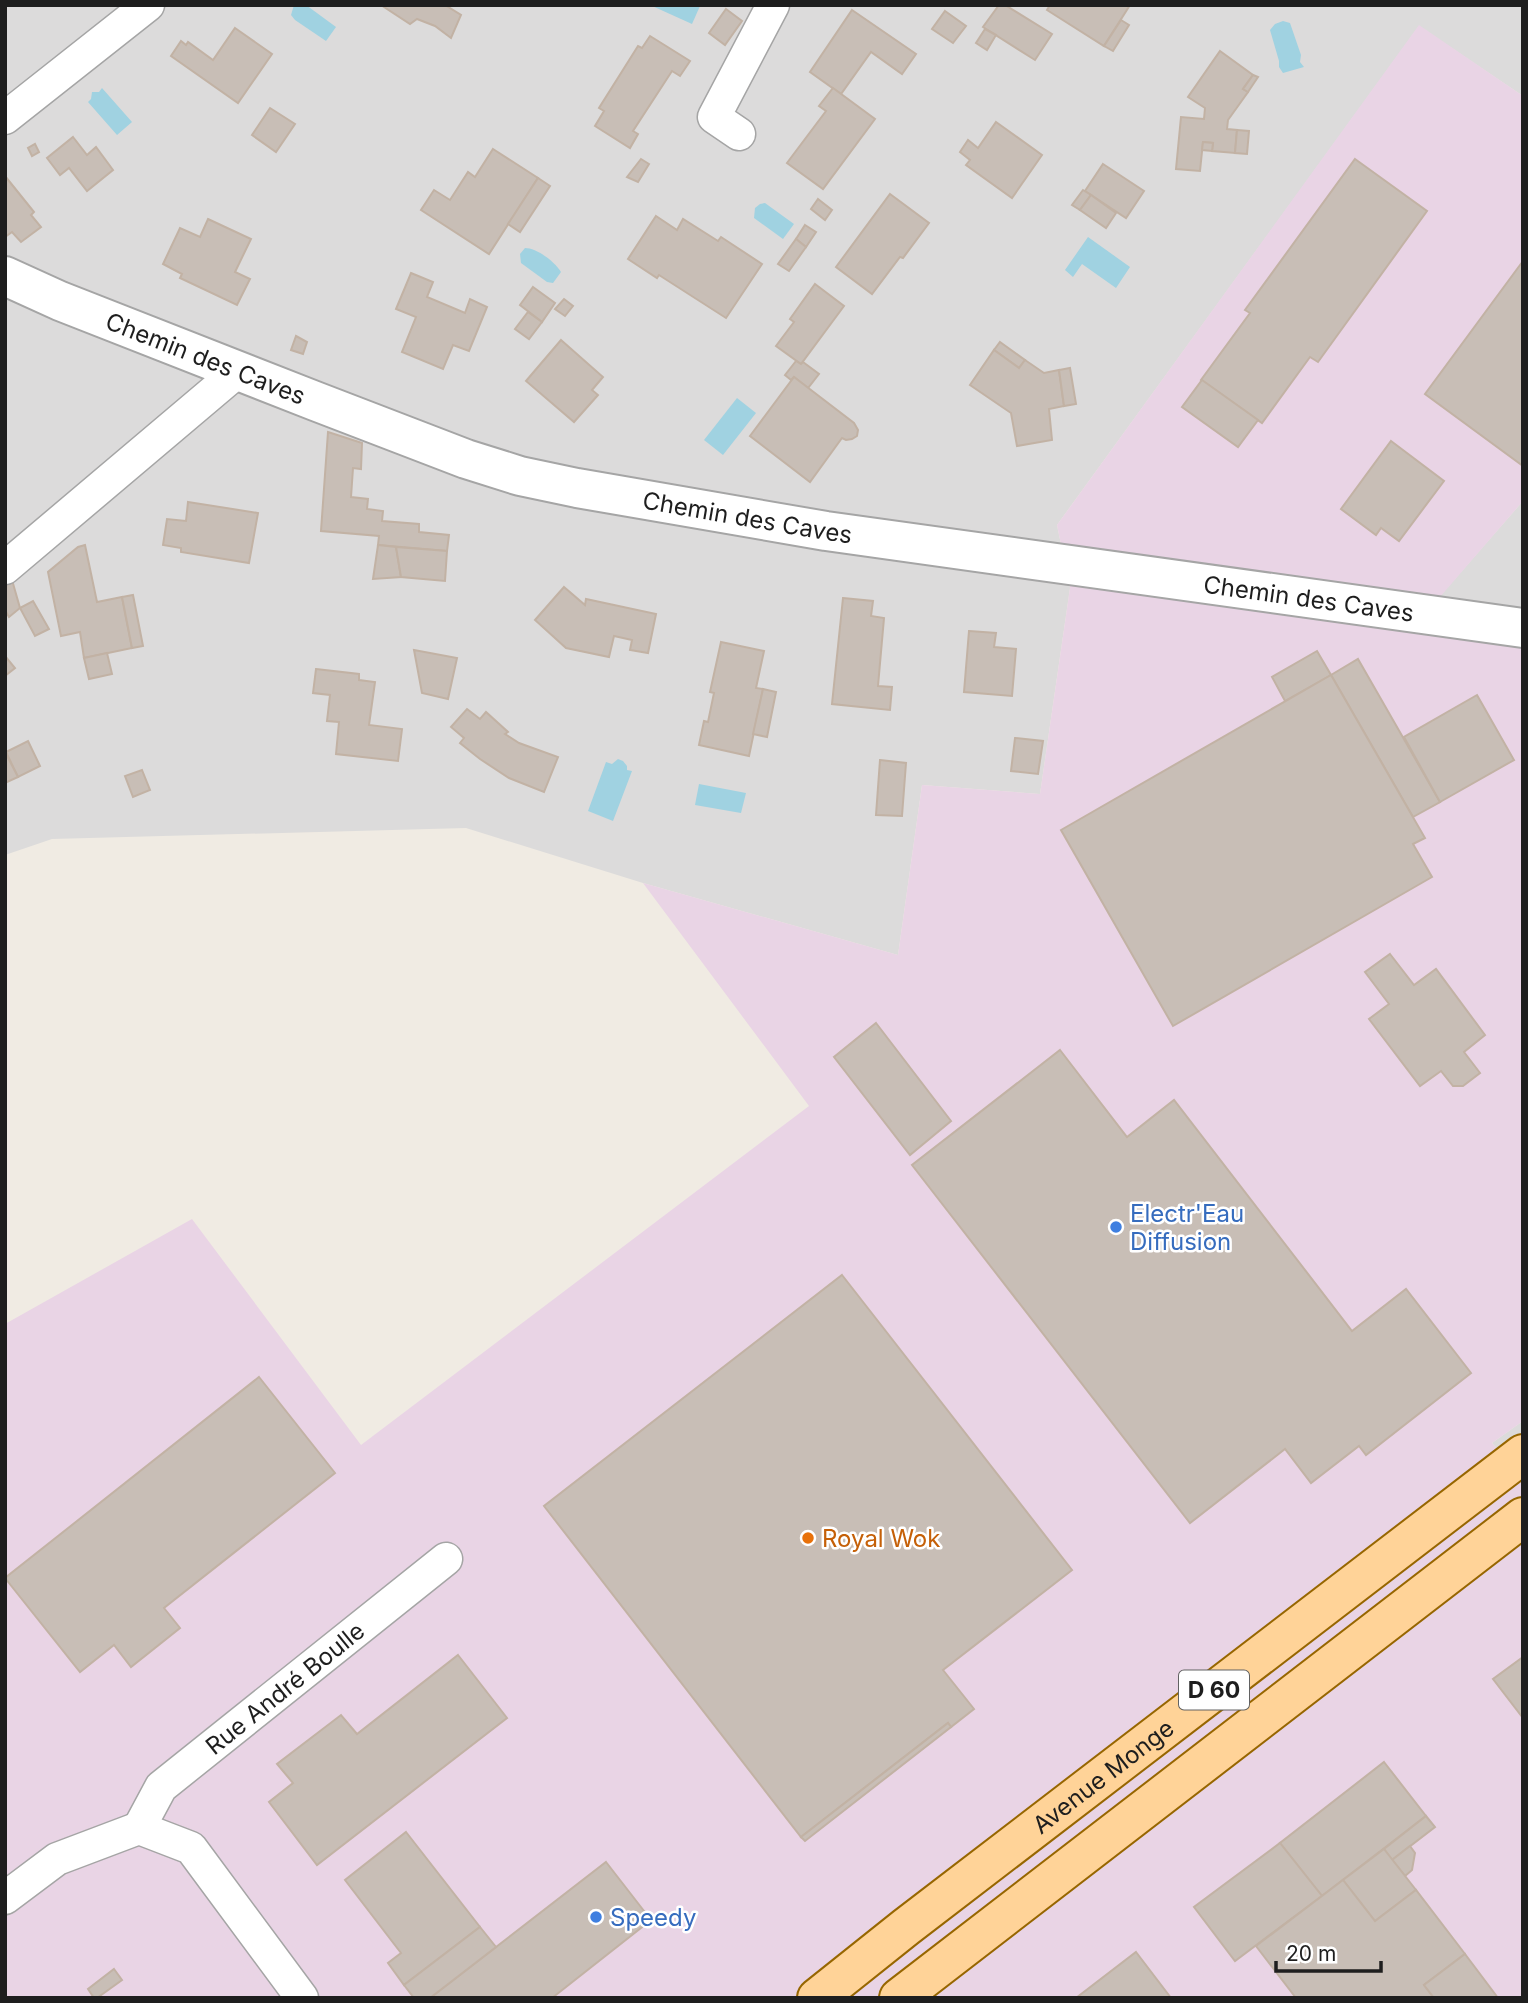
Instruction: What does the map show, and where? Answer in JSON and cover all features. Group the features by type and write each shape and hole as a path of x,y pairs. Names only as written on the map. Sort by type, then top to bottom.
{"main road":[{"name":"Avenue Monge","path":"817,1998 1523,1454"},
{"name":"Avenue Monge","path":"900,1998 1523,1517"}],"street":[{"path":"5,118 148,5"},
{"path":"739,134 715,117 773,5"},
{"name":"Chemin des Caves","path":"5,276 60,301 238,371 466,459 520,476 826,531 1523,628"},
{"path":"5,568 238,371"},
{"name":"Rue André Boulle","path":"138,1828 162,1787 446,1559"},
{"path":"5,1898 57,1859 138,1828 191,1848 302,1998"}],"shaded area":[{"path":"5,5 1523,5 1523,96 1419,26 1057,525 1070,588 1040,794 922,785 898,955 643,883 466,828 52,839 5,855"},
{"path":"1419,25 1523,96 1523,501 1414,627 1523,648 1523,1421 1492,1443 1523,1477 1523,1998 5,1998 5,1324 192,1219 361,1445 809,1106 643,883 898,955 922,785 1040,794 1070,588 1057,525"},
{"path":"1523,501 1523,648 1413,627"},
{"path":"1523,1421 1523,1477 1492,1443"}],"water":[{"path":"294,5 306,5 336,27 326,41 295,20 291,15"},
{"path":"650,5 699,5 700,6 692,24"},
{"path":"1283,21 1290,23 1301,55 1300,62 1304,67 1283,73 1270,30"},
{"path":"102,88 132,122 117,135 88,102 92,92 99,92"},
{"path":"765,203 794,224 783,239 754,218 755,208"},
{"path":"1088,237 1130,267 1116,288 1082,264 1073,277 1065,270"},
{"path":"525,248 540,253 558,268 561,272 553,283 547,282 521,263 520,254"},
{"path":"737,398 756,413 723,455 704,440"},
{"path":"618,759 623,761 627,770 632,771 613,821 588,811 606,762 612,764"},
{"path":"699,784 746,793 741,813 695,805"}],"building":[{"path":"381,5 445,5 461,15 451,38 435,26 417,19 410,24"},
{"path":"999,5 1005,5 1052,34 1035,60 983,27"},
{"path":"1050,5 1130,5 1104,46 1047,10"},
{"path":"726,9 742,21 725,45 709,33"},
{"path":"852,10 916,54 902,74 871,52 841,94 810,72"},
{"path":"945,11 966,26 953,43 932,29"},
{"path":"1121,20 1129,25 1113,51 1104,46"},
{"path":"235,28 272,54 238,103 171,56 181,41 186,45 188,42 213,60"},
{"path":"985,29 996,35 987,50 976,43"},
{"path":"650,36 690,61 680,76 672,71 633,131 638,134 630,148 595,126 604,111 599,108 638,46 642,48"},
{"path":"1220,51 1253,75 1243,89 1248,92 1228,120 1227,129 1237,130 1235,153 1212,151 1213,143 1203,142 1200,171 1176,169 1181,117 1204,119 1205,108 1188,97"},
{"path":"1253,75 1258,77 1248,92 1243,89"},
{"path":"833,88 875,119 823,189 787,163 826,111 819,106"},
{"path":"270,108 295,124 276,152 252,135"},
{"path":"996,122 1042,155 1012,198 966,165 970,160 960,152 968,140 978,148"},
{"path":"1237,130 1249,131 1247,154 1235,153"},
{"path":"73,137 87,155 96,147 113,170 87,191 69,168 60,175 47,158"},
{"path":"1203,142 1213,143 1212,151 1202,150"},
{"path":"35,144 39,152 32,156 28,148"},
{"path":"493,149 538,178 489,254 421,210 434,190 450,200 468,172 475,177"},
{"path":"641,159 649,164 638,182 627,177"},
{"path":"1355,159 1427,211 1318,362 1310,357 1262,423 1201,380 1250,313 1245,310"},
{"path":"1103,164 1144,191 1126,218 1085,191"},
{"path":"5,176 34,212 31,215 41,227 21,242 12,232 5,237"},
{"path":"538,178 550,186 520,232 508,224"},
{"path":"1083,190 1091,195 1080,210 1072,205"},
{"path":"890,194 929,223 872,294 836,267"},
{"path":"1091,195 1116,213 1106,228 1080,210"},
{"path":"818,199 832,210 825,220 811,209"},
{"path":"656,216 677,230 683,219 718,241 721,237 762,264 726,318 659,275 657,278 628,259"},
{"path":"208,219 251,239 235,272 250,279 237,305 180,278 182,274 163,264 180,228 200,237"},
{"path":"805,225 816,232 806,247 796,239"},
{"path":"796,239 806,247 789,271 778,264"},
{"path":"1523,261 1523,466 1425,394"},
{"path":"411,273 433,282 427,297 465,313 470,299 487,307 469,351 453,345 443,369 402,352 416,317 396,309"},
{"path":"815,284 844,306 801,364 776,346 794,322 790,319"},
{"path":"533,287 555,303 542,322 520,305"},
{"path":"564,299 573,306 565,316 555,309"},
{"path":"528,312 542,322 529,339 515,329"},
{"path":"296,336 307,342 303,354 291,350"},
{"path":"561,340 603,377 592,390 598,395 574,422 526,381"},
{"path":"1000,342 1025,360 1019,368 994,350"},
{"path":"994,350 1019,368 1025,360 1044,373 1059,370 1064,406 1049,409 1052,440 1017,446 1011,413 970,385"},
{"path":"796,361 801,364 803,362 819,374 808,388 794,377 791,380 785,375"},
{"path":"1070,368 1076,404 1064,406 1059,370"},
{"path":"794,377 854,423 858,430 857,436 852,439 842,438 810,482 750,436"},
{"path":"1202,380 1258,420 1238,447 1182,407"},
{"path":"328,432 362,443 361,469 353,468 351,497 368,499 367,509 383,511 382,521 419,524 419,532 449,535 447,551 378,545 379,536 321,531"},
{"path":"1391,441 1444,481 1399,541 1381,528 1376,535 1341,509"},
{"path":"188,502 258,513 249,563 181,552 181,548 163,545 167,519 186,521"},
{"path":"85,545 97,602 122,597 132,648 84,658 80,632 61,636 48,572 78,547"},
{"path":"378,545 396,547 401,577 373,579"},
{"path":"396,547 447,551 445,581 401,577"},
{"path":"12,580 20,608 9,617 5,610 5,586"},
{"path":"564,587 585,605 586,599 656,614 648,653 630,650 632,640 614,636 609,657 566,648 535,620"},
{"path":"133,595 143,646 132,648 122,597"},
{"path":"843,598 873,601 871,616 884,618 878,686 892,687 890,710 832,704"},
{"path":"33,601 49,629 35,636 20,608"},
{"path":"969,631 996,633 994,647 1016,649 1012,696 964,692"},
{"path":"721,642 764,651 756,688 763,689 749,756 699,745 704,721 708,722 714,693 710,692"},
{"path":"414,650 457,658 448,699 422,693"},
{"path":"1317,651 1331,675 1285,701 1272,677"},
{"path":"107,653 112,674 89,679 84,658"},
{"path":"5,656 15,668 5,676"},
{"path":"1358,659 1440,802 1413,817 1331,675"},
{"path":"316,669 359,674 359,680 375,682 369,725 402,729 398,761 336,754 339,722 327,721 330,695 313,693"},
{"path":"1331,675 1425,838 1413,844 1432,877 1173,1026 1061,830"},
{"path":"763,689 776,692 767,737 753,734"},
{"path":"1477,695 1514,760 1440,802 1404,737"},
{"path":"467,709 480,719 486,712 508,732 505,734 519,743 558,757 544,792 509,778 460,743 464,738 451,727"},
{"path":"1015,738 1043,741 1038,774 1011,771"},
{"path":"28,741 40,766 18,777 6,752"},
{"path":"5,752 18,777 5,783"},
{"path":"880,760 906,763 902,816 876,815"},
{"path":"142,770 150,790 133,797 125,776"},
{"path":"1390,954 1414,985 1436,969 1485,1035 1464,1052 1480,1073 1463,1086 1453,1086 1441,1071 1420,1086 1369,1019 1389,1004 1365,972"},
{"path":"876,1023 951,1121 910,1155 834,1057"},
{"name":"Electr'Eau Diffusion","path":"1060,1050 1127,1137 1174,1100 1352,1331 1406,1289 1471,1373 1366,1455 1359,1446 1311,1483 1285,1449 1190,1523 912,1165"},
{"name":"Royal Wok","path":"842,1275 1072,1570 943,1670 974,1709 951,1727 948,1723 801,1837 544,1506"},
{"path":"259,1377 335,1473 164,1608 180,1628 131,1667 114,1645 80,1672 5,1578"},
{"path":"458,1655 507,1718 317,1865 269,1802 293,1783 277,1764 341,1715 357,1734"},
{"path":"1523,1657 1523,1718 1493,1679"},
{"path":"948,1723 951,1727 805,1841 801,1837"},
{"path":"1384,1762 1426,1816 1322,1896 1280,1843"},
{"path":"1426,1816 1435,1827 1392,1860 1384,1849"},
{"path":"406,1832 480,1927 404,1985 388,1963 401,1953 345,1880"},
{"path":"1280,1843 1322,1896 1235,1961 1194,1907"},
{"path":"1410,1846 1415,1853 1412,1870 1405,1876 1392,1860"},
{"path":"1384,1849 1416,1890 1375,1921 1343,1880"},
{"path":"606,1862 651,1920 552,1998 430,1998"},
{"path":"1343,1880 1375,1921 1416,1890 1465,1954 1424,1985 1434,1998 1296,1998 1256,1946"},
{"path":"480,1927 496,1947 430,1998 414,1998 404,1985"},
{"path":"1136,1952 1171,1998 1076,1998"},
{"path":"1465,1954 1498,1998 1434,1998 1424,1985"},
{"path":"114,1969 122,1980 94,1998 88,1989"}],"place":[{"name":"Electr'Eau Diffusion","path":"1116,1227"},
{"name":"Royal Wok","path":"808,1538"},
{"name":"Speedy","path":"596,1917"}]}
